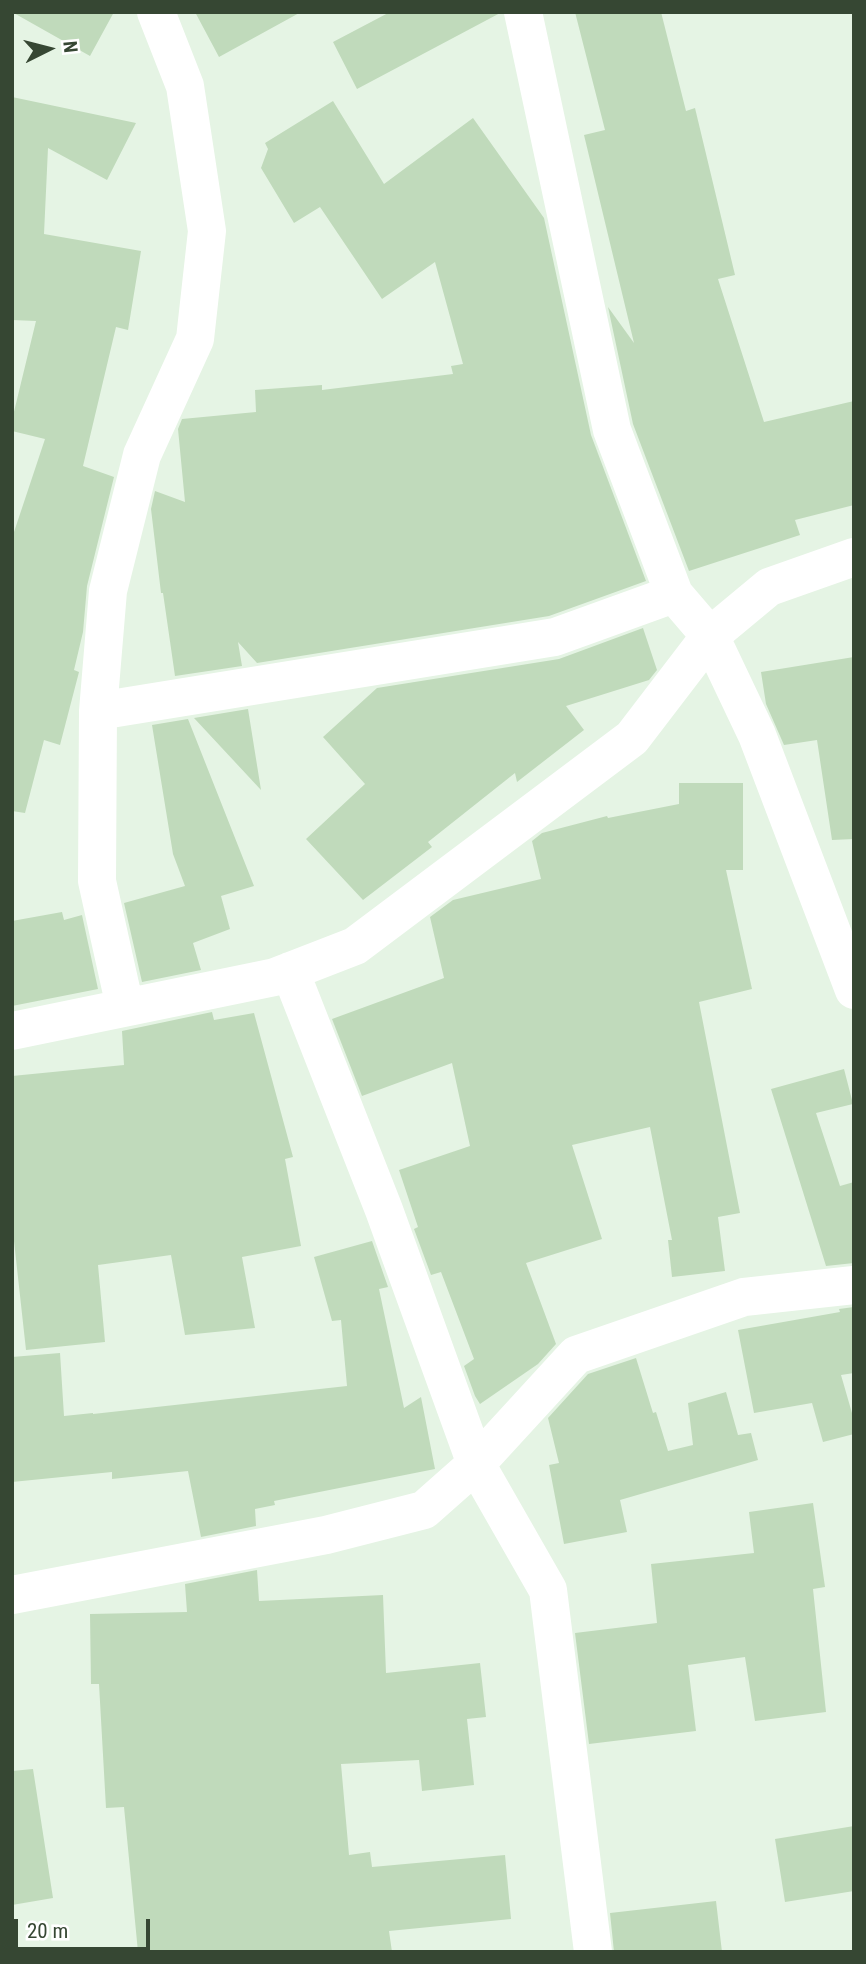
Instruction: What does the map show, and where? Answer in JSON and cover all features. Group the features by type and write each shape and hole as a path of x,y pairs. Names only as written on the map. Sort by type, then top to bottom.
{"street":[{"path":"125,1007 97,881 98,711 108,591 142,455 195,339 207,231 185,86 156,12"},
{"path":"523,12 612,430 674,594 709,636 757,734 854,990"},
{"path":"12,1031 275,977 355,946 632,738 709,636 769,587 854,557"},
{"path":"98,711 555,636 674,594"},
{"path":"290,971 384,1210 476,1464 548,1590 593,1952"},
{"path":"12,1595 326,1535 424,1510 476,1464 576,1355 744,1297 854,1285"}],"building":[{"path":"12,12 114,12 90,56"},
{"path":"195,12 301,12 219,57"},
{"path":"390,12 502,12 357,89 333,42"},
{"path":"575,12 661,12 686,111 695,108 735,275 718,279 764,422 854,401 854,505 795,520 800,535 689,571 633,424 608,307 634,343 584,135 605,130"},
{"path":"12,97 136,123 107,180 48,148 44,234 141,251 128,330 116,327 83,466 114,477 87,586 83,632 74,670 79,672 60,745 44,740 25,813 12,811 12,538 45,439 12,431 12,420 36,321 12,320"},
{"path":"333,101 384,184 473,118 544,218 591,435 646,581 549,616 257,663 238,642 242,666 175,676 151,509 155,491 185,502 178,429 182,419 256,412 255,390 322,385 322,390 453,374 451,366 463,364 435,262 382,299 320,207 294,223 261,168 268,149 265,143"},
{"path":"643,628 657,670 649,680 566,706 584,730 517,782 515,773 428,842 432,847 363,900 306,839 365,784 323,737 377,688 559,659"},
{"path":"854,657 854,839 832,840 817,740 784,745 766,704 761,672"},
{"path":"248,709 261,790 194,718"},
{"path":"188,719 254,886 221,896 230,929 193,943 201,970 142,982 124,903 185,886 173,854 152,725"},
{"path":"679,783 743,783 743,870 726,870 752,989 699,1002 740,1213 718,1217 725,1271 672,1277 668,1240 672,1240 650,1127 572,1145 602,1239 526,1263 556,1344 538,1364 480,1404 464,1366 474,1359 441,1272 431,1275 414,1229 418,1227 399,1170 470,1146 452,1063 362,1096 332,1019 444,978 430,917 453,900 541,879 532,841 542,833 607,816 608,818 679,804"},
{"path":"62,912 64,920 82,915 98,989 12,1006 12,921"},
{"path":"212,1012 214,1020 254,1013 293,1157 285,1159 301,1246 242,1257 255,1328 185,1335 171,1255 98,1265 105,1342 26,1350 12,1223 12,1076 124,1065 122,1031"},
{"path":"844,1069 853,1104 816,1113 840,1186 854,1182 854,1263 826,1266 771,1089"},
{"path":"372,1241 388,1287 379,1289 404,1408 421,1397 435,1469 274,1501 275,1505 255,1509 256,1526 201,1537 188,1471 112,1479 112,1472 12,1482 12,1357 60,1353 64,1416 347,1386 341,1320 332,1321 314,1257"},
{"path":"854,1307 854,1373 841,1375 854,1420 854,1434 823,1442 812,1403 754,1413 738,1330 840,1312 839,1309"},
{"path":"636,1358 668,1451 693,1445 688,1403 726,1392 738,1435 751,1433 758,1460 620,1500 627,1532 564,1544 549,1465 559,1463 548,1418 588,1374"},
{"path":"813,1503 825,1587 813,1589 826,1712 755,1721 745,1657 688,1665 696,1731 589,1744 575,1633 657,1623 651,1564 754,1553 749,1512"},
{"path":"257,1570 259,1601 383,1595 386,1673 480,1663 486,1717 467,1719 474,1785 422,1791 419,1760 341,1764 349,1855 370,1852 372,1867 505,1855 511,1919 389,1931 392,1952 138,1952 124,1807 106,1808 99,1684 91,1684 90,1614 187,1612 185,1584"},
{"path":"33,1769 53,1898 12,1905 12,1771"},
{"path":"854,1826 854,1891 785,1902 775,1839"},
{"path":"716,1901 722,1952 614,1952 610,1913"}]}
